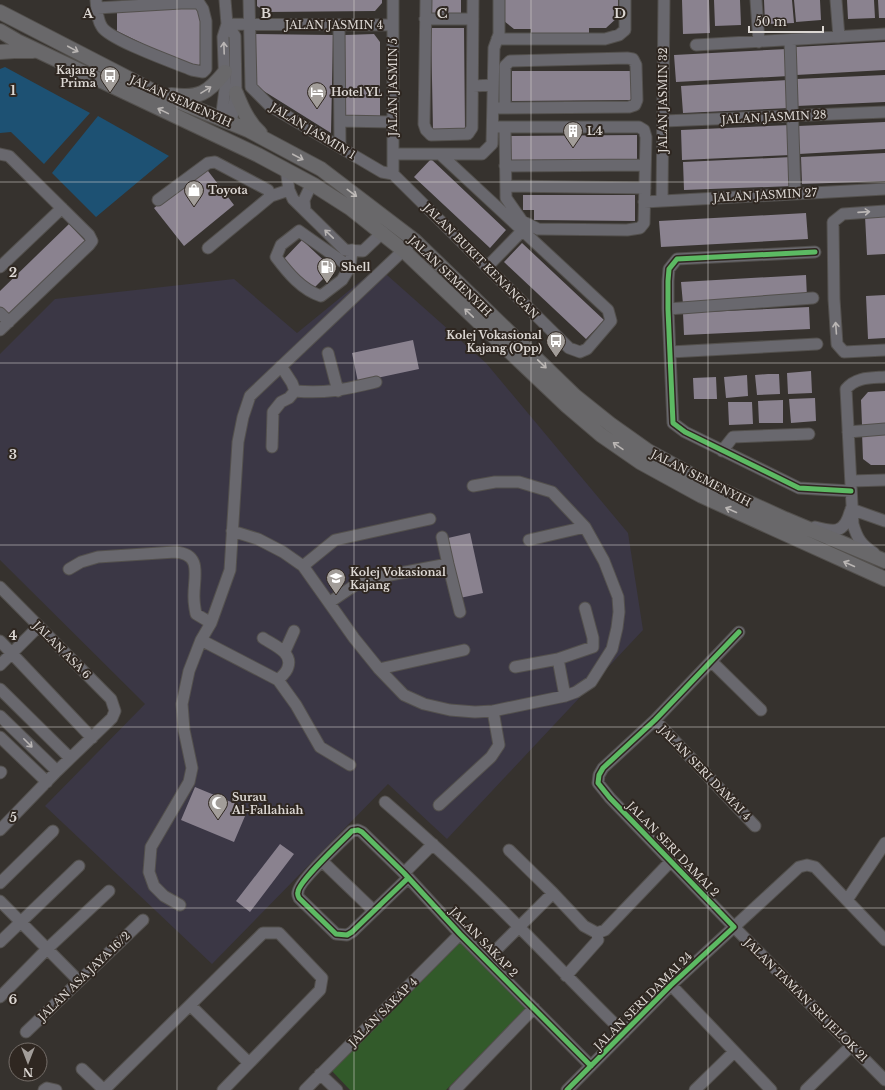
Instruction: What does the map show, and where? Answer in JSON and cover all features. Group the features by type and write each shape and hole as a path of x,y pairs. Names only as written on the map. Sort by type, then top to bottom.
{"main road":[{"name":"JALAN SEMENYIH","path":"0,13 38,31 155,92 225,123 248,130 321,169 414,240 575,396 610,424 648,451 708,484 785,519 885,561"},
{"path":"0,13 8,33 38,31"},
{"name":"JALAN SEMENYIH","path":"8,33 46,54 286,169 312,183 383,232 566,406 601,435 640,462 702,496 885,579"},
{"path":"0,51 29,50 46,54"},
{"path":"155,92 178,96 197,95 215,85 225,72"},
{"path":"236,93 242,110 248,120 256,129 276,145"},
{"path":"198,128 225,123 235,145"}],"street":[{"path":"225,0 227,24 223,37 225,123"},
{"name":"JALAN JASMIN 1","path":"250,0 252,87 270,106 382,172 393,174"},
{"name":"JALAN JASMIN 5","path":"393,0 393,174"},
{"path":"426,0 424,124 426,130 431,135 468,134 472,128 473,0"},
{"path":"393,154 482,154 492,144 494,48 499,34 499,0"},
{"path":"497,39 605,39 619,35 625,30 625,0"},
{"name":"JALAN JASMIN 32","path":"662,201 664,121 664,0"},
{"path":"756,0 759,42"},
{"path":"836,0 838,37"},
{"path":"198,3 203,9 205,17 206,69 203,72 196,71 115,38 106,32 102,27 99,19 97,4 198,3"},
{"path":"425,19 473,20"},
{"path":"225,123 236,93 235,36 227,24"},
{"name":"JALAN JASMIN 4","path":"227,24 393,25"},
{"path":"339,25 340,147"},
{"path":"0,51 8,33"},
{"path":"696,46 885,34"},
{"path":"790,40 795,194"},
{"path":"493,108 505,108 629,107 635,105 637,100 636,65 633,59 627,58 510,61 505,66 505,108"},
{"path":"473,86 493,85"},
{"name":"JALAN JASMIN 28","path":"664,121 885,112"},
{"path":"340,121 393,122"},
{"path":"493,127 505,127 639,127 644,130 646,137 644,223 640,228 627,230 538,228 522,221 506,198 505,127"},
{"path":"0,154 9,156 89,235 92,240 89,246 0,330"},
{"path":"440,154 523,230 487,267"},
{"path":"158,200 208,163 215,162 268,190 272,196"},
{"path":"506,166 645,166"},
{"path":"286,169 289,190 293,199 345,250 363,251 383,232"},
{"name":"JALAN BUKIT KENANGAN","path":"393,174 569,348 580,352 587,349 611,321 608,310 523,230"},
{"path":"305,210 304,200 312,183"},
{"path":"506,186 645,188"},
{"name":"JALAN JASMIN 27","path":"644,202 885,189"},
{"path":"208,248 272,196 289,190"},
{"path":"0,266 62,208"},
{"path":"885,211 843,214 833,222 834,299 837,344 844,352 885,350"},
{"path":"350,267 299,231 281,245 276,257 286,271 306,288 311,292 322,296 342,280 350,267 352,250"},
{"path":"180,905 164,896 154,886 149,872 151,847 189,782 192,768 184,730 182,704 189,671 201,640 211,622 230,570 238,442 242,417 250,396 414,240"},
{"path":"815,252 676,259 669,269 668,309 673,423 685,432 800,488 851,486 885,480"},
{"path":"668,309 813,298"},
{"path":"0,313 9,322"},
{"path":"670,352 817,344"},
{"path":"328,353 338,391"},
{"path":"281,366 292,383 295,391"},
{"path":"885,377 859,379 851,383 846,389 851,509 853,524 856,536 869,550 885,561"},
{"path":"295,391 313,393 338,391 376,382"},
{"path":"272,447 273,412 281,402 289,398 295,391"},
{"path":"848,432 885,429"},
{"path":"722,450 733,437 809,434"},
{"path":"232,531 258,539 283,552 303,566 330,602 354,638 379,669 404,695 424,704 450,710 475,712 493,711 565,696 576,692 591,682 612,649 617,628 619,612 618,596 604,561 585,527 552,492 519,482 495,482 473,486"},
{"path":"785,519 823,529 838,530 846,524 851,509"},
{"path":"851,509 885,521"},
{"path":"303,566 334,540 430,519"},
{"path":"530,540 585,527"},
{"path":"442,537 460,612"},
{"path":"69,568 81,562 98,557 174,552 183,553 191,557 196,571 194,599 196,614 211,622"},
{"path":"330,602 355,585 374,578 448,564"},
{"name":"JALAN ASA 6","path":"0,587 110,699 115,711 112,718 92,738"},
{"path":"515,667 558,659 593,647 593,638 585,608"},
{"path":"0,665 39,626"},
{"path":"285,651 294,631"},
{"path":"654,720 739,632"},
{"path":"263,638 285,651 288,658 288,668 278,680"},
{"path":"201,640 278,680 296,706 320,747 350,765"},
{"path":"0,641 92,738 70,758 0,830"},
{"path":"379,669 464,650"},
{"path":"558,659 565,696"},
{"path":"711,660 761,710"},
{"path":"0,689 70,758"},
{"path":"439,805 491,757 498,745 493,711"},
{"path":"1,718 57,772"},
{"name":"JALAN SERI DAMAI 2","path":"654,720 603,768 599,775 598,783 734,927"},
{"name":"JALAN SERI DAMAI 4","path":"654,720 756,826"},
{"path":"0,736 47,782"},
{"path":"385,802 433,844 519,927 624,1033"},
{"name":"JALAN SAKAP 2","path":"322,861 352,830 362,832 406,876 460,934 592,1066"},
{"path":"0,883 53,831"},
{"path":"847,900 885,843"},
{"path":"374,911 322,861 300,885 298,891 299,898 336,934 347,935 374,911 433,844"},
{"path":"509,850 584,926 597,933 605,930 671,861"},
{"path":"734,927 799,867 807,865 814,867 885,940"},
{"path":"0,942 20,921 79,866"},
{"path":"0,997 108,891"},
{"path":"486,960 553,893"},
{"path":"0,901 78,980"},
{"name":"JALAN ASA JAYA 16/2","path":"26,1032 78,980 143,920"},
{"name":"JALAN SERI DAMAI 24","path":"566,1090 592,1066 671,985 734,927"},
{"name":"JALAN TAMAN SRI JELOK 21","path":"734,927 885,1080"},
{"path":"82,1069 106,1089 263,933 279,933 322,978 320,990 223,1090"},
{"path":"566,976 598,940 597,933"},
{"name":"JALAN SAKAP 4","path":"305,1090 460,934"},
{"path":"671,985 771,1090"},
{"path":"190,1005 249,1063"},
{"path":"455,1090 534,1008"},
{"path":"806,1090 851,1046"},
{"path":"694,1090 734,1052"},
{"path":"320,1074 337,1090"},
{"path":"44,1090 47,1088 56,1090"}],"shaded area":[{"name":"Kolej Vokasional Kajang","path":"378,267 486,363 628,533 643,630 447,839 388,784 212,964 45,806 145,704 0,560 0,354 55,299 234,279 297,333"}],"green space":[{"path":"460,940 527,1007 446,1090 350,1090 332,1071"}],"water":[{"path":"5,67 90,113 44,164 11,132 0,133 0,69"},
{"path":"98,116 169,156 96,217 52,173"}],"building":[{"path":"257,0 382,0 382,3 375,11 265,12 257,6"},
{"path":"432,0 461,0 461,14 431,13"},
{"path":"504,0 618,0 618,17 606,28 589,28 589,35 531,35 531,29 514,29 504,21"},
{"path":"682,0 709,0 710,33 683,34"},
{"path":"714,0 740,0 741,25 715,26"},
{"path":"764,0 792,0 794,23 765,24"},
{"path":"794,0 820,0 821,20 796,22"},
{"path":"847,0 874,0 875,18 848,19"},
{"path":"878,0 885,0 885,18 879,18"},
{"path":"199,4 204,65 194,69 117,31 117,10"},
{"path":"431,28 464,28 465,131 433,131"},
{"path":"253,34 333,35 331,133 254,85"},
{"path":"374,34 380,42 380,118 345,118 345,35"},
{"path":"885,42 885,70 796,75 795,47"},
{"path":"787,49 789,76 676,82 674,55"},
{"path":"512,71 632,71 632,100 512,101"},
{"path":"885,75 885,102 797,106 796,79"},
{"path":"788,80 790,108 683,113 681,86"},
{"path":"885,122 885,149 799,154 798,126"},
{"path":"790,125 791,155 682,160 681,130"},
{"name":"L4","path":"637,135 637,160 509,161 509,136"},
{"path":"885,153 885,181 802,184 801,157"},
{"path":"792,157 793,186 684,190 683,162"},
{"path":"431,159 506,230 490,248 414,177"},
{"name":"Toyota","path":"205,167 234,205 184,246 154,208"},
{"path":"523,195 635,195 635,221 534,220 534,210 523,210"},
{"path":"806,213 808,239 661,247 659,221"},
{"path":"865,216 885,216 885,254 867,255"},
{"path":"69,224 86,242 8,317 0,309 0,291"},
{"path":"302,240 333,269 313,289 283,260"},
{"path":"522,243 604,320 586,339 504,262"},
{"path":"806,275 807,298 683,304 681,282"},
{"path":"885,295 885,338 868,339 866,296"},
{"path":"809,307 810,329 684,335 683,313"},
{"path":"413,340 419,369 358,382 352,353"},
{"path":"811,371 812,393 788,394 787,373"},
{"path":"779,374 780,394 757,395 755,375"},
{"path":"747,375 748,396 726,398 724,377"},
{"path":"716,377 717,399 694,399 693,378"},
{"path":"885,391 885,424 862,425 861,400 868,392"},
{"path":"815,398 816,421 791,423 789,399"},
{"path":"783,400 783,423 759,423 758,401"},
{"path":"728,402 752,402 753,424 729,425"},
{"path":"885,432 885,465 871,465 863,459 862,433"},
{"path":"470,533 483,593 460,598 448,538"},
{"path":"195,787 248,809 234,842 181,820"},
{"path":"280,844 294,854 250,912 236,901"}],"cycle path":[{"path":"815,252 677,259 669,269 668,281 673,423 685,432 799,488 851,491"},
{"path":"567,1090 671,985 734,927 610,798 598,783 599,775 603,768 655,720 739,632"},
{"path":"408,878 352,932 347,935 336,934 299,898 298,894 300,887 305,880 352,831 358,830 362,832 404,873 460,934 591,1066"}],"place":[{"name":"Kajang Prima","path":"110,93"},
{"name":"Hotel YL","path":"317,109"},
{"name":"L4","path":"573,148"},
{"name":"Toyota","path":"194,207"},
{"name":"Shell","path":"327,284"},
{"name":"Kolej Vokasional Kajang (Opp)","path":"556,358"},
{"name":"Kolej Vokasional Kajang","path":"336,595"},
{"name":"Surau Al-Fallahiah","path":"218,820"}]}
